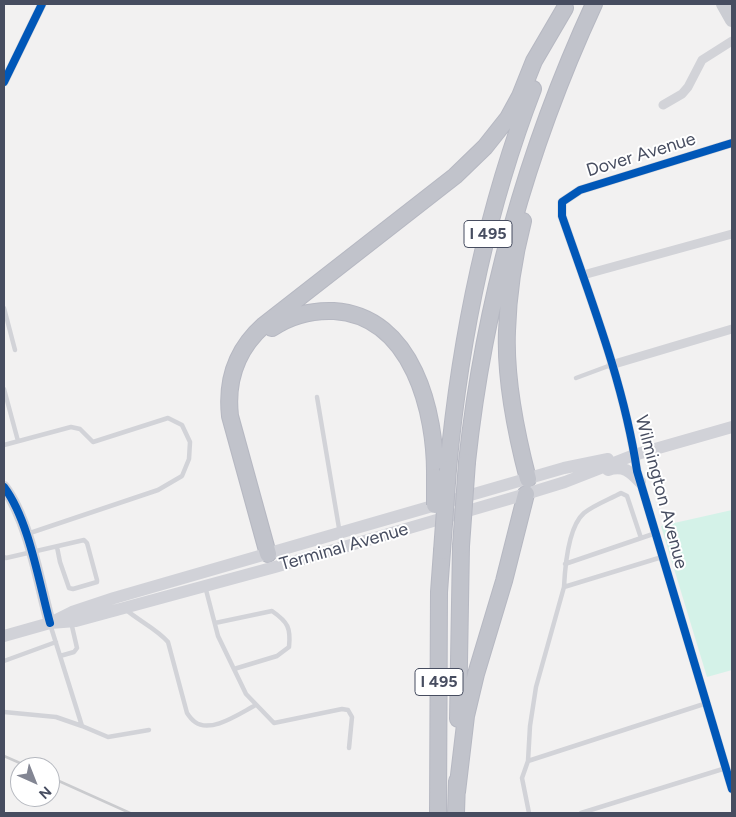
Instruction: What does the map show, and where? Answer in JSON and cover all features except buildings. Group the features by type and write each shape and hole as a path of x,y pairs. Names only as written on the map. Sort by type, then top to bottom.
{"highway":[{"name":"I 495","path":"456,813 461,546 467,462 478,378 501,267 531,160 556,90 594,4"},
{"name":"I 495","path":"438,813 438,554 441,473 469,315 489,228 524,114 566,6"},
{"path":"273,557 230,416 230,383 240,354 248,341 264,325 455,176 479,154 512,111 534,61 566,6"},
{"path":"457,792 466,716 476,674 504,581 527,487 509,378 506,332 510,290 522,225 556,90"},
{"path":"273,557 240,424 236,392 239,376 249,354 265,334 285,321 318,312 343,312 367,321 382,330 394,341 409,362 424,396 441,473"}],"main road":[{"path":"723,4 732,20"},
{"name":"Terminal Avenue","path":"50,623 71,622 205,586 273,557 340,533 527,487 565,482 634,455 732,427"},
{"name":"Terminal Avenue","path":"4,636 50,623 72,612 202,573 273,557 342,548 527,487 564,468 634,455"},
{"path":"565,482 579,480 616,467 631,472 640,482"},
{"path":"4,487 26,534 50,623"}],"street":[{"path":"4,82 42,4"},
{"path":"664,105 682,94 688,87 702,60 732,41"},
{"name":"Dover Avenue","path":"562,202 580,190 732,143"},
{"name":"Wilmington Avenue","path":"562,202 562,216 611,364 632,437 640,482 732,789"},
{"path":"582,275 732,234"},
{"path":"611,364 732,329"}],"lane":[{"path":"4,308 15,350"},
{"path":"576,378 611,364"},
{"path":"4,389 18,441"},
{"path":"317,397 342,548"},
{"path":"4,445 71,427 80,429 94,442 168,418 182,425 190,442 189,459 182,476 158,490 26,534"},
{"path":"529,813 522,778 528,761 530,726 536,687 564,587 565,564 575,524 584,513 621,493 627,496 640,538"},
{"path":"565,564 656,534"},
{"path":"4,557 56,548 84,540 87,542 97,582 73,589 69,588 56,548"},
{"path":"564,587 662,557"},
{"path":"202,573 218,636 246,694 274,723 342,709 348,710 352,717 350,748"},
{"path":"124,608 137,619 164,636 168,642 187,713 194,722 203,726 213,726 256,705"},
{"path":"215,623 272,611 285,620 290,634 289,647 277,656 234,669"},
{"path":"60,656 74,652 77,648 71,622"},
{"path":"50,623 82,726"},
{"path":"4,661 56,642"},
{"path":"528,761 707,703"},
{"path":"4,712 56,717 108,736 149,730"},
{"path":"581,813 726,768"}],"green space":[{"path":"732,510 732,670 707,677 661,526"}],"railway":[{"path":"4,756 10,759"},
{"path":"60,782 130,813"}],"cycle path":[{"path":"4,82 42,4"},
{"path":"732,143 580,190 562,202 562,216 606,342 624,406 637,471 732,789"},
{"path":"4,487 13,501 27,534 50,623"}]}
